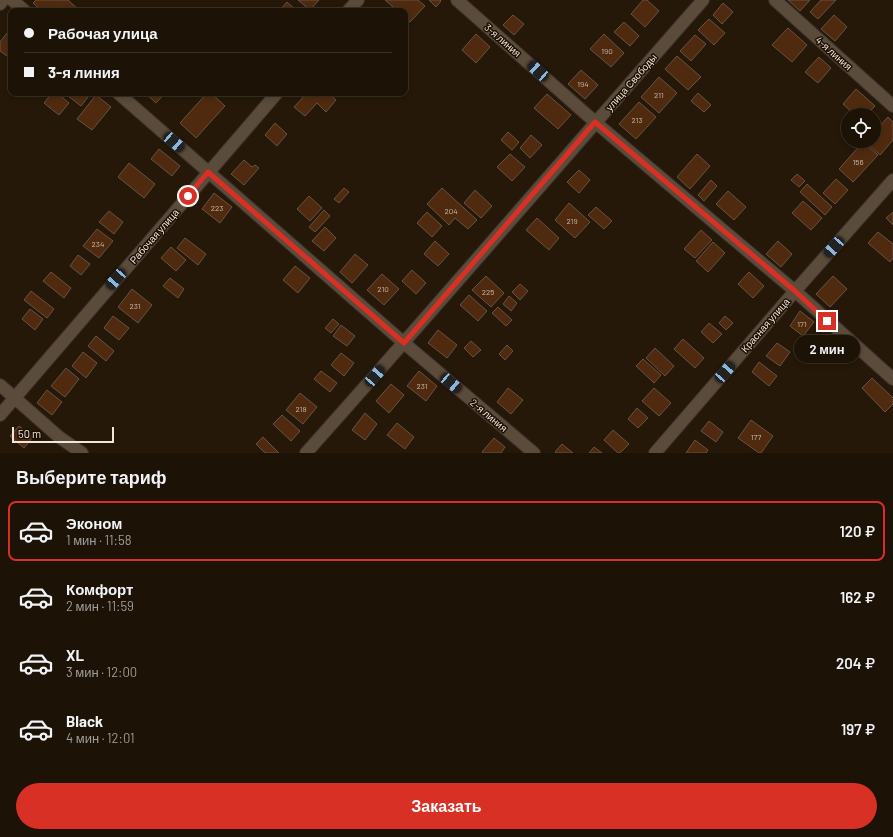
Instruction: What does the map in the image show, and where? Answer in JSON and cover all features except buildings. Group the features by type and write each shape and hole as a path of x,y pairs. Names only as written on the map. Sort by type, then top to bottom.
{"street":[{"path":"0,4 3,0"},
{"path":"12,0 21,8"},
{"path":"351,8 358,0"},
{"name":"3-я линия","path":"457,0 595,122 795,291 893,379"},
{"name":"улица Свободы","path":"306,453 404,343 595,122 703,0"},
{"name":"4-я линия","path":"776,0 893,106"},
{"name":"2-я линия","path":"121,96 404,343 534,453"},
{"name":"Рабочая улица","path":"0,415 274,96"},
{"name":"Красная улица","path":"655,453 893,180"},
{"path":"0,385 59,437 82,453"}],"route":[{"path":"188,196 208,172 404,343 595,122 795,291 827,321"}]}
